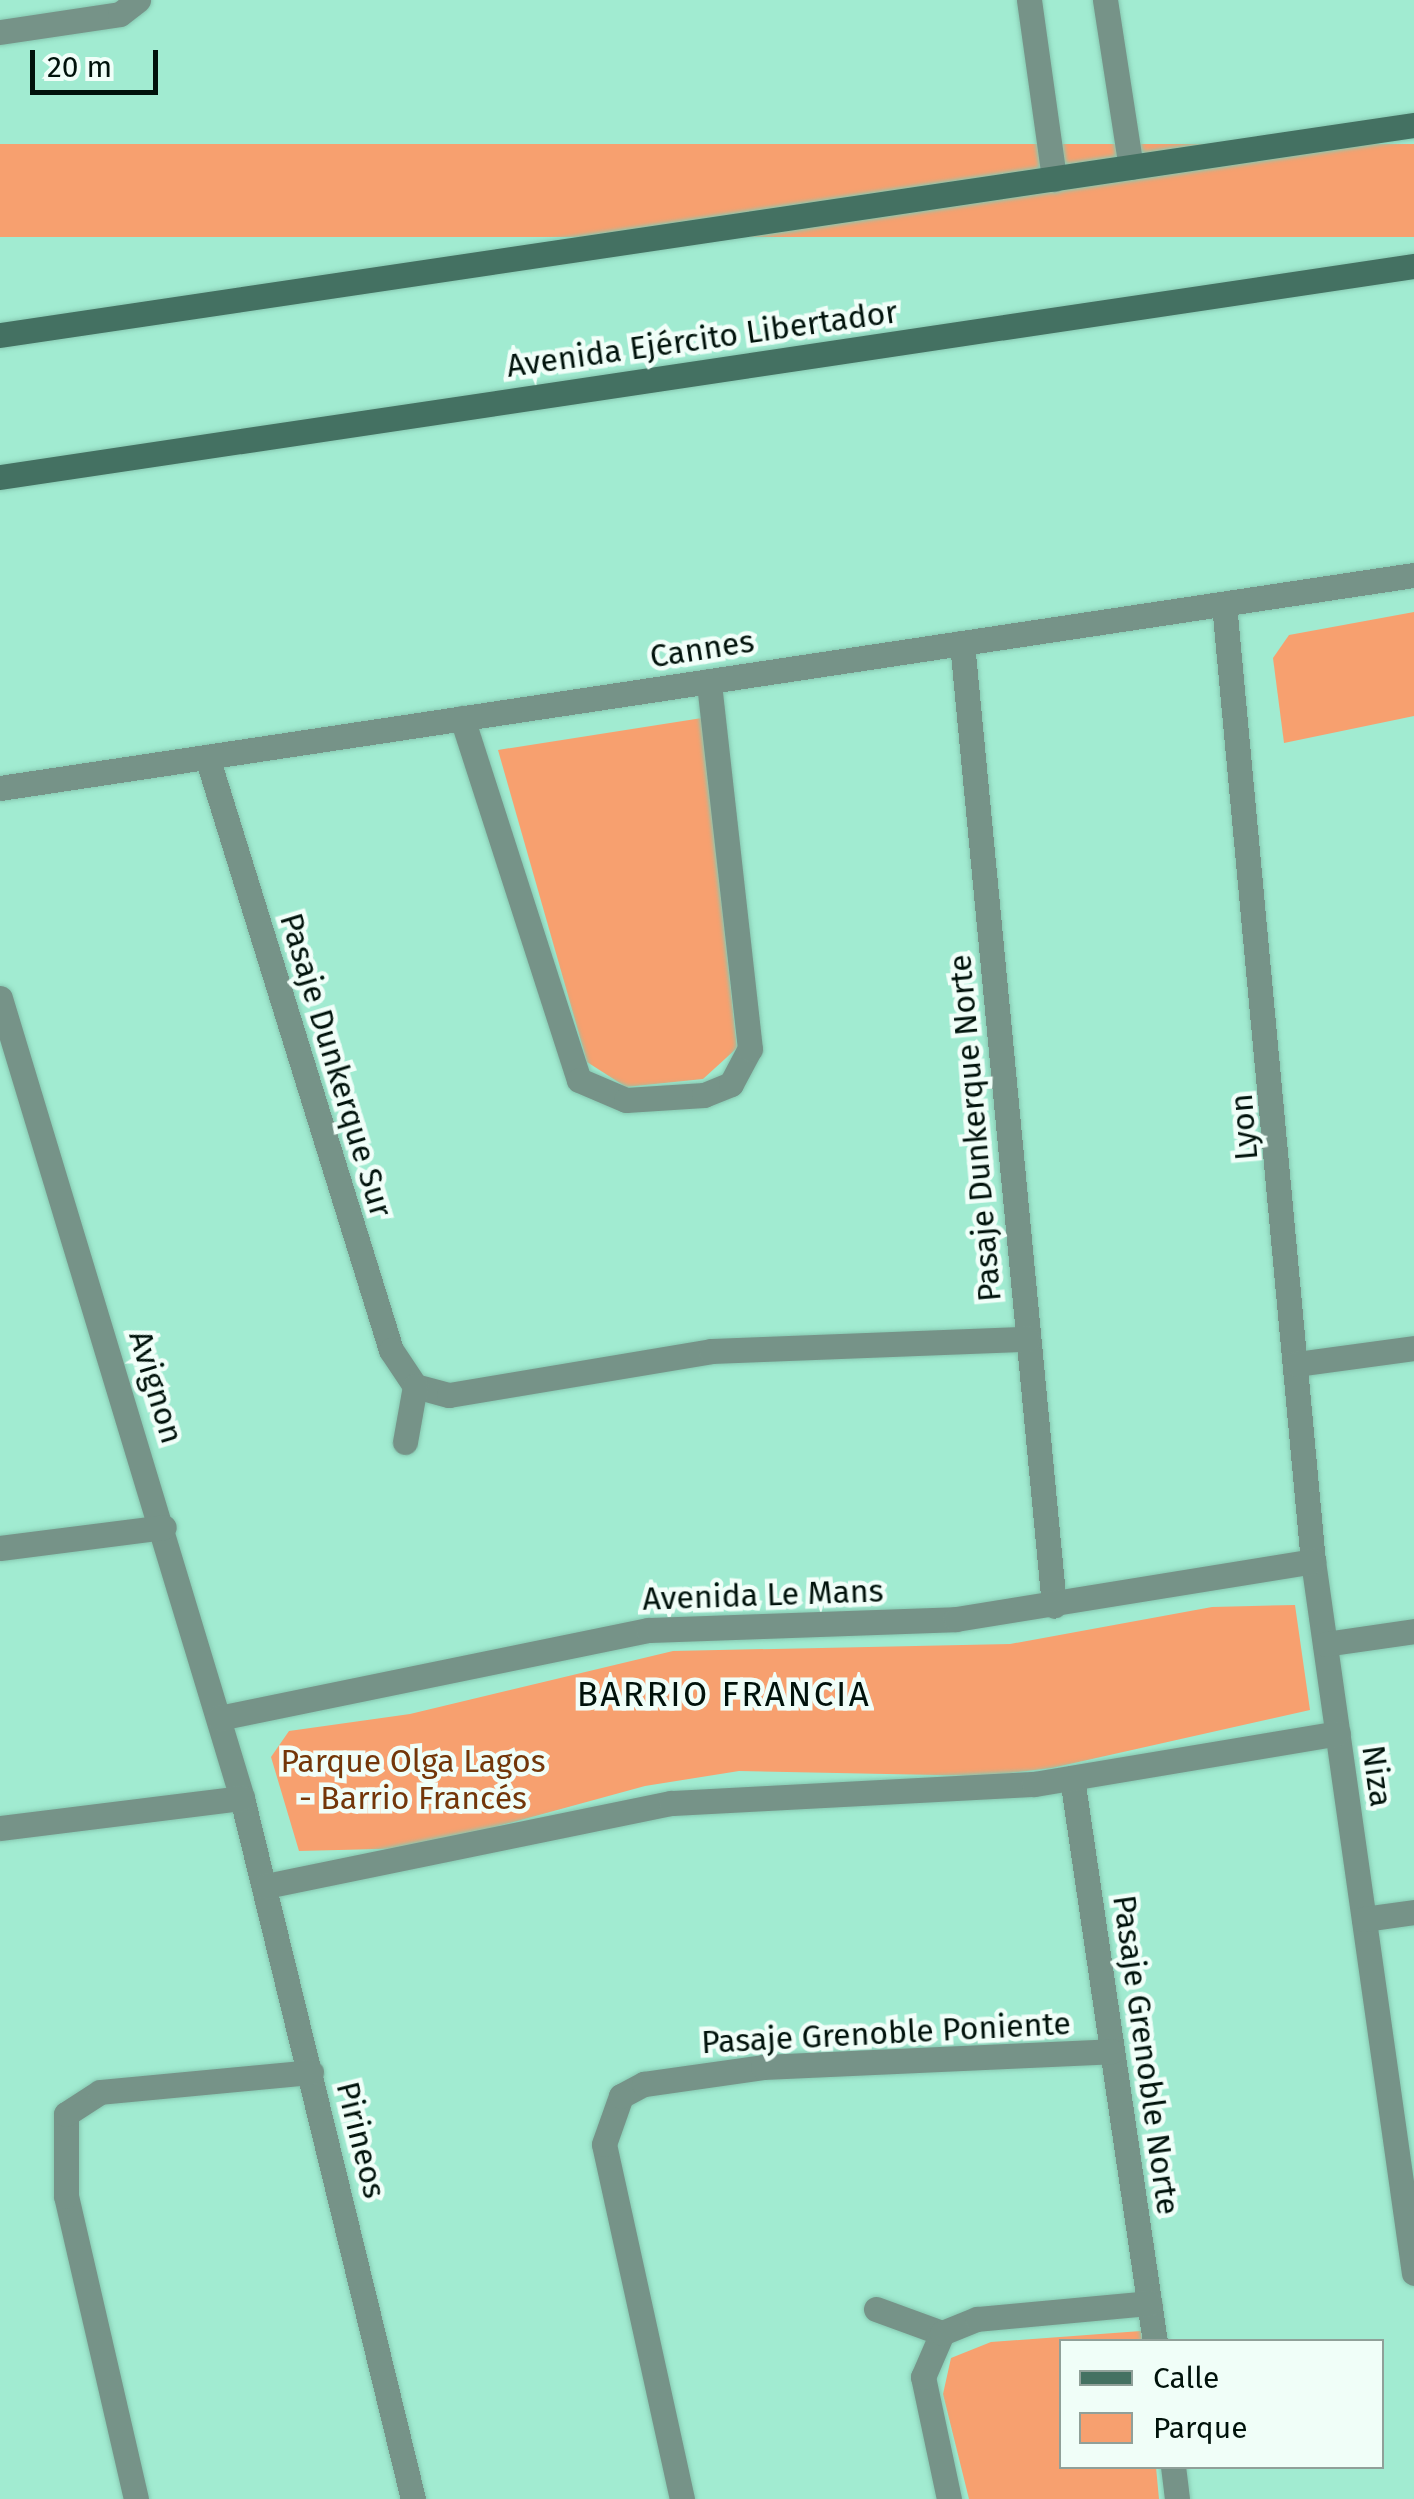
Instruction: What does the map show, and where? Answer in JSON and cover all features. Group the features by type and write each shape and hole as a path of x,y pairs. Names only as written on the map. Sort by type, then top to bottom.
{"main road":[{"path":"0,336 1414,125"},
{"name":"Avenida Ejército Libertador","path":"0,477 1414,266"}],"street":[{"path":"0,32 109,16 137,0"},
{"path":"1029,0 1054,179"},
{"path":"1105,0 1130,167"},
{"name":"Cannes","path":"0,788 1414,575"},
{"name":"Lyon","path":"1224,604 1313,1560 1325,1644"},
{"name":"Pasaje Dunkerque Norte","path":"962,644 1054,1606"},
{"path":"462,718 567,1056 589,1088 666,1099 718,1091 741,1074 749,1035 710,681"},
{"name":"Pasaje Dunkerque Sur","path":"206,757 390,1350 416,1386"},
{"name":"Avignon","path":"0,998 164,1527 242,1798"},
{"path":"405,1442 416,1386 450,1395 711,1351 1028,1339"},
{"path":"1297,1364 1414,1348"},
{"path":"0,1548 164,1527"},
{"name":"Avenida Le Mans","path":"220,1718 648,1630 956,1619 1054,1606 1313,1560"},
{"path":"1325,1644 1414,1631"},
{"name":"Niza","path":"1325,1644 1414,2273"},
{"path":"266,1886 671,1803 1072,1778 1338,1734"},
{"name":"Pasaje Grenoble Norte","path":"1072,1778 1154,2339"},
{"path":"0,1828 242,1798"},
{"name":"Pirineos","path":"242,1798 413,2499"},
{"path":"1364,1919 1414,1912"},
{"name":"Pasaje Grenoble Poniente","path":"682,2499 604,2144 612,2106 644,2084 764,2068 1112,2052"},
{"path":"136,2499 66,2196 62,2126 73,2104 100,2092 311,2072"},
{"path":"876,2310 942,2333 977,2319 1149,2303"},
{"path":"942,2333 923,2376 949,2499"},
{"path":"1173,2469 1177,2499"}],"green space":[{"path":"0,144 1414,144 1414,237 0,237"},
{"path":"1414,612 1414,716 1284,743 1273,658 1289,635"},
{"path":"702,718 737,1048 703,1079 626,1087 587,1062 498,750"},
{"name":"Parque Olga Lagos - Barrio Francés","path":"1295,1605 1310,1710 1052,1768 986,1776 739,1771 645,1786 418,1848 299,1851 271,1757 289,1731 410,1714 673,1651 1010,1644 1212,1607"},
{"path":"1141,2331 1142,2339 1059,2339 1059,2469 1156,2469 1159,2499 969,2499 943,2394 951,2358 991,2342"}],"district":[{"name":"BARRIO FRANCIA","path":"724,1694"}]}
